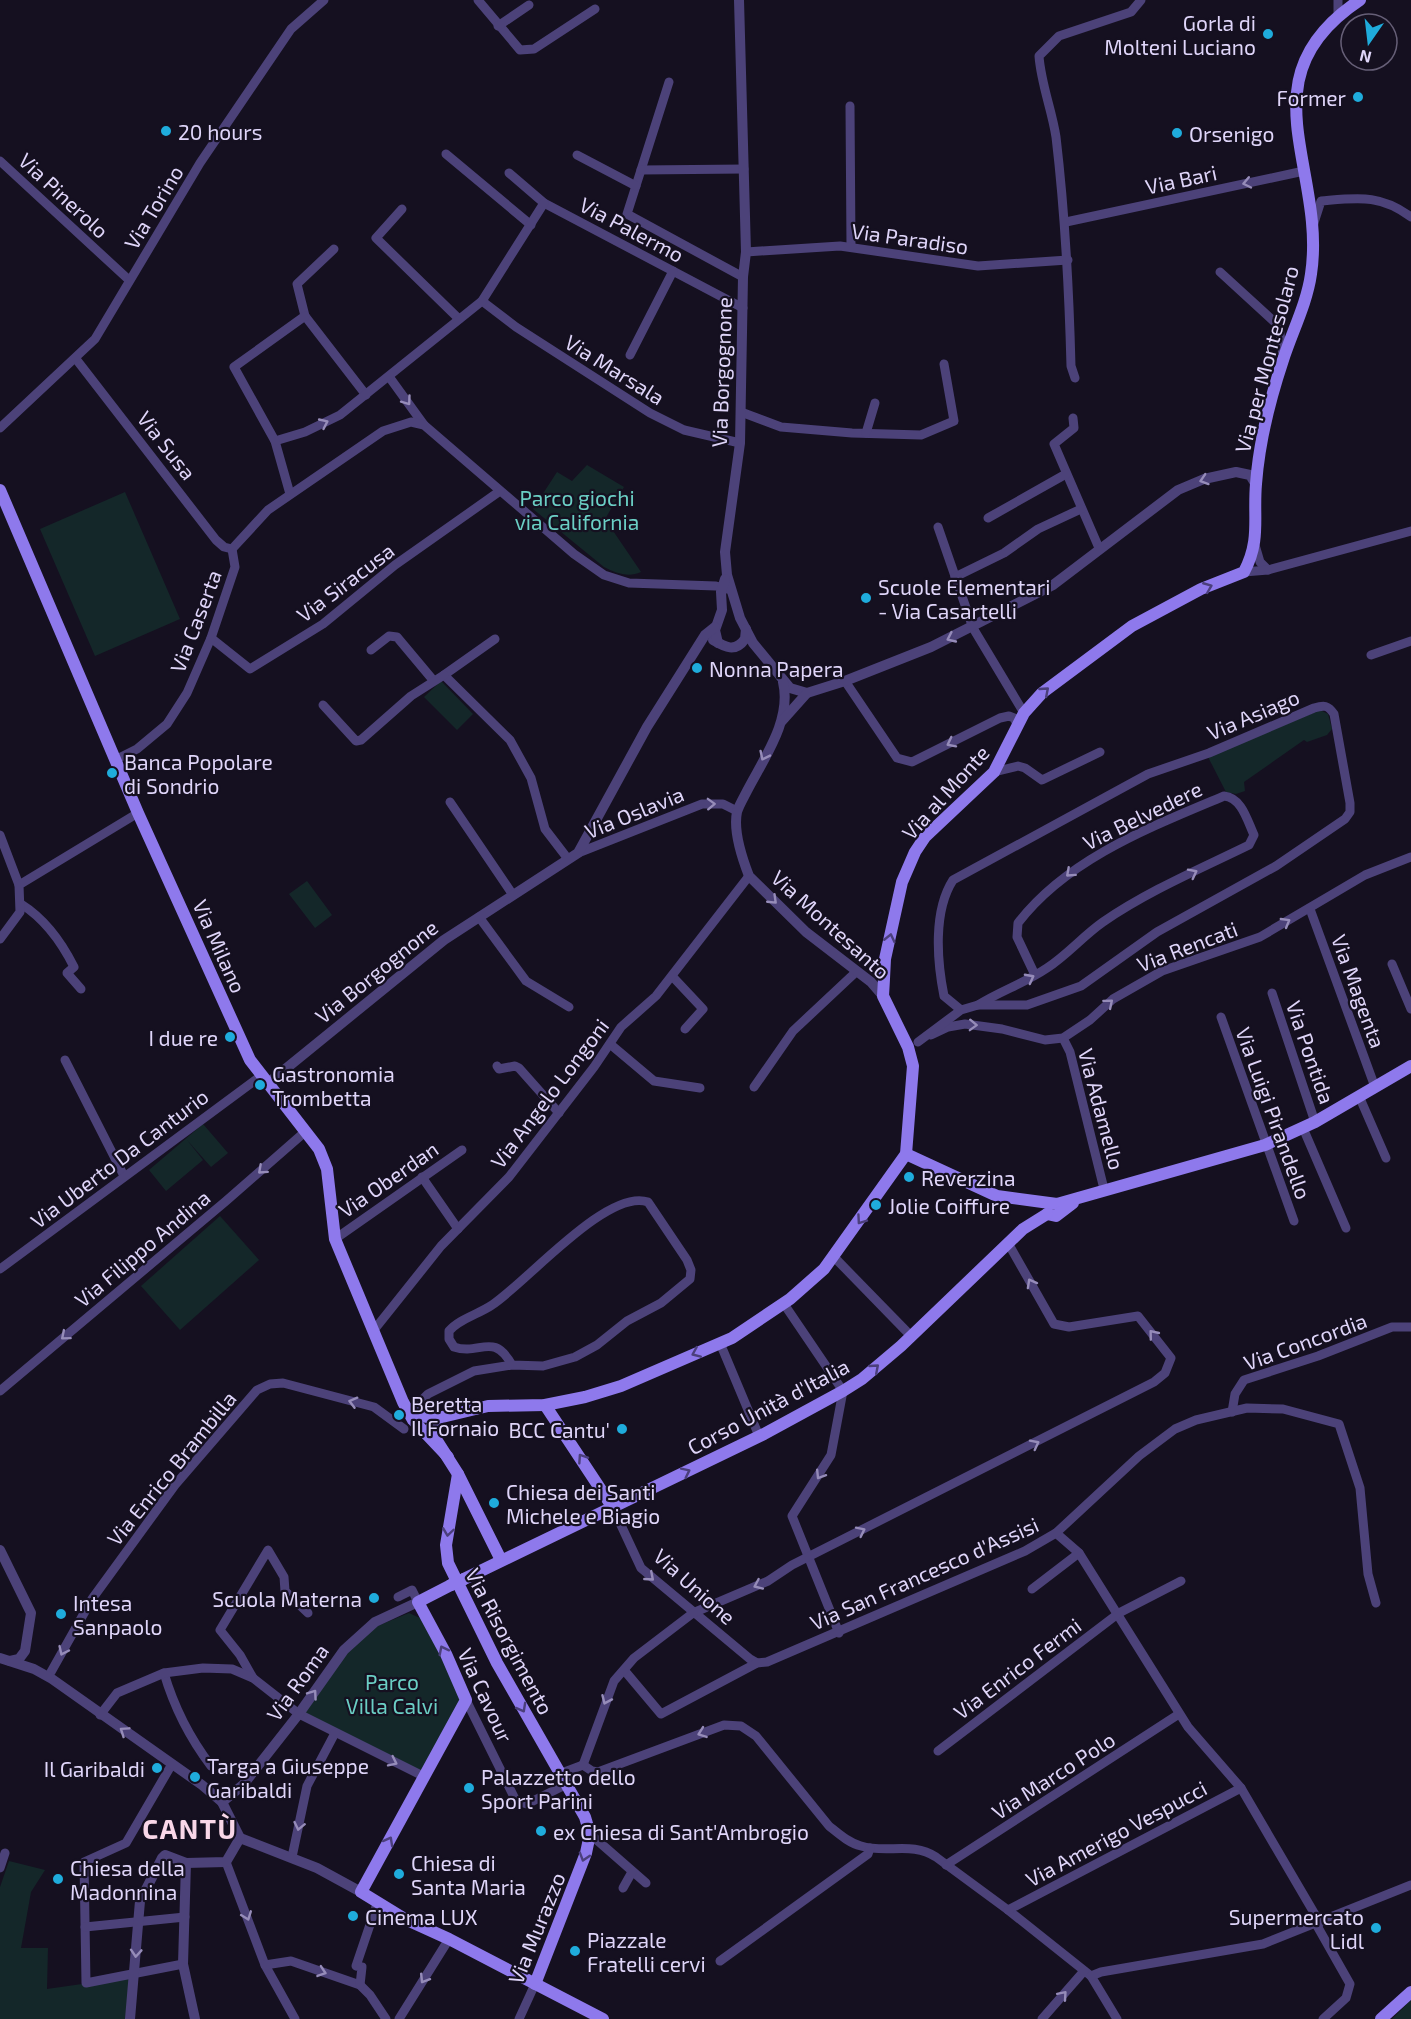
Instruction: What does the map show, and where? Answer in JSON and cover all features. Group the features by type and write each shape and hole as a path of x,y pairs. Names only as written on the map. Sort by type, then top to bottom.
{"main road":[{"name":"Via per Montesolaro","path":"1244,572 1256,545 1256,484 1260,450 1284,358 1311,274 1311,232 1295,111 1301,68 1320,33 1338,14 1360,0"},
{"name":"Via Milano","path":"0,491 138,813 250,1060 319,1149 327,1169 335,1239 411,1411 420,1429 448,1457"},
{"name":"Via al Monte","path":"906,1154 913,1078 913,1044 883,996 879,982 902,882 915,852 925,837 994,772 1024,713 1042,693 1132,626 1201,589 1244,572"},
{"path":"411,1411 438,1418 488,1406 545,1405 585,1397 621,1386 720,1343 784,1304 835,1258 906,1154 997,1196 1053,1208 1104,1189 1229,1157 1265,1145 1316,1122 1411,1066"},
{"name":"Corso Unità d'Italia","path":"418,1602 759,1436 843,1391 862,1379 911,1336 1023,1228 1053,1208"},
{"name":"Via Unione","path":"545,1405 613,1508"},
{"path":"438,1418 432,1426 432,1432 458,1474 501,1560"},
{"name":"Via Risorgimento","path":"458,1474 446,1545 448,1563 497,1664 562,1779"},
{"name":"Via Cavour","path":"418,1602 446,1654 466,1700"},
{"path":"466,1700 361,1892 377,1904 603,2019"},
{"path":"562,1779 585,1817 590,1834"},
{"name":"Via Murazzo","path":"535,1984 581,1868 590,1834"},
{"path":"1381,2019 1411,1992"}],"street":[{"name":"Via Torino","path":"1,428 76,359 99,333 200,163 291,29 324,0"},
{"path":"478,0 520,50 534,49 595,9"},
{"name":"Via Borgognone","path":"264,1080 444,940 573,856 701,640 716,626 723,604 722,589 726,575 725,552 740,443 743,277 746,252 739,0"},
{"path":"1075,378 1071,366 1066,222 1054,123 1040,72 1039,56 1059,36 1131,12 1141,0"},
{"path":"1338,0 1338,14"},
{"path":"498,26 529,5"},
{"path":"669,82 627,214 743,277"},
{"path":"850,106 852,248"},
{"path":"446,154 531,225"},
{"path":"577,155 636,186"},
{"name":"Via Pinerolo","path":"0,161 129,280"},
{"path":"641,170 744,169"},
{"name":"Via Bari","path":"1066,222 1304,171"},
{"name":"Via Palermo","path":"509,173 544,203 743,308"},
{"path":"1311,232 1321,201 1367,197 1395,205 1411,217"},
{"path":"275,441 305,432 340,415 390,378 482,301 544,203"},
{"path":"402,209 376,238 459,318"},
{"name":"Via Paradiso","path":"746,252 840,246 978,266 1068,260"},
{"path":"334,249 297,284 305,316 366,395"},
{"path":"630,355 673,271"},
{"path":"1220,272 1279,326 1284,358"},
{"name":"Via Marsala","path":"482,301 516,327 650,413 684,430 740,443"},
{"path":"290,494 275,441 234,367 305,316"},
{"name":"Via Susa","path":"76,359 216,540 224,547 232,549"},
{"path":"741,412 781,427 921,435 954,422 944,364"},
{"path":"390,378 424,425 574,555 604,575 629,583 722,589"},
{"path":"866,433 875,403"},
{"path":"1073,418 1074,428 1054,444 1099,548"},
{"name":"Via Caserta","path":"115,760 137,749 167,724 187,693 211,638 235,567 232,549 268,510 383,431 411,422 424,425"},
{"path":"783,682 795,691 807,693 845,681 973,628 1053,585 1178,490 1204,479 1240,472 1252,464 1260,450"},
{"path":"1240,472 1250,475 1256,484"},
{"path":"988,518 1066,474"},
{"name":"Via Siracusa","path":"211,638 250,669 323,624 395,565 500,491"},
{"path":"955,577 1004,554 1038,529 1081,509"},
{"path":"938,527 973,628 1024,713"},
{"path":"1244,572 1268,570 1411,531"},
{"path":"1256,545 1260,562 1268,570"},
{"name":"Via Borgognone","path":"722,589 764,658 783,682"},
{"path":"718,643 714,635 716,626 731,616 744,626 745,639 737,647"},
{"path":"371,650 389,636 397,637 433,680"},
{"path":"322,705 356,741 361,740 433,680 444,675 495,639"},
{"path":"701,640 712,639 726,648 748,647 764,658"},
{"path":"1371,655 1411,640"},
{"path":"444,675 510,740 531,778 545,829 573,856"},
{"path":"845,681 897,758 905,762 912,762 1000,718 1009,716 1014,718 1018,726"},
{"path":"737,811 782,721 786,702 783,682"},
{"path":"782,721 807,693"},
{"name":"Via Asiago","path":"1323,705 1330,708 1334,714 1350,803 1350,812 1345,819 1276,866 1157,932 1081,986 1027,1005 978,1005 961,1010 944,996 940,975 942,909 946,890 952,880 1148,774 1209,753 1314,708 1323,705"},
{"path":"994,772 1018,766 1042,780 1100,752"},
{"name":"Via Belvedere","path":"978,1005 1035,975 1102,923 1135,902 1249,845 1254,835 1239,803 1232,797 1224,796 1132,836 1078,867 1018,923 1017,937 1035,975"},
{"path":"450,802 513,895"},
{"name":"Via Oslavia","path":"573,856 702,804 723,804 737,811"},
{"name":"Via Montesanto","path":"737,811 737,830 749,876 806,932 857,971 879,982"},
{"path":"19,885 138,813"},
{"path":"0,835 19,885 21,903 20,912 0,939"},
{"name":"Via Rencati","path":"1063,1038 1090,1020 1113,999 1145,980 1203,955 1260,937 1365,875 1411,857"},
{"name":"Via Angelo Longoni","path":"374,1330 441,1246 509,1176 559,1113 621,1027 656,996 749,876"},
{"path":"21,903 40,916 67,952 74,967 67,973 81,989"},
{"name":"Via Magenta","path":"1310,909 1375,1087"},
{"path":"479,917 526,981 568,1007"},
{"path":"1392,963 1411,1009"},
{"path":"754,1087 793,1030 857,971"},
{"path":"672,976 703,1009 685,1029"},
{"name":"Via Pontida","path":"1272,993 1316,1122"},
{"path":"913,1044 961,1010"},
{"name":"Via Luigi Pirandello","path":"1221,1017 1293,1221"},
{"path":"913,1044 948,1027 965,1024 1002,1029 1045,1040 1063,1038"},
{"name":"Via Adamello","path":"1063,1038 1070,1052 1104,1189"},
{"path":"609,1044 654,1081 700,1088"},
{"path":"65,1060 124,1176"},
{"path":"496,1066 499,1069 515,1066 519,1068 559,1113"},
{"name":"Via Uberto Da Canturio","path":"0,1269 124,1176 264,1080"},
{"path":"1359,1096 1386,1158"},
{"path":"1304,1128 1346,1228"},
{"name":"Via Filippo Andina","path":"0,1391 306,1131"},
{"name":"Via Oberdan","path":"335,1239 462,1150"},
{"path":"422,1177 458,1229"},
{"path":"411,1411 428,1394 474,1371 512,1365 543,1366 575,1357 597,1345 627,1321 661,1303 690,1279 691,1270 687,1260 648,1202 629,1200 600,1216 574,1234 493,1305 449,1331 448,1339 454,1347 466,1350 488,1346 499,1348 512,1365"},
{"path":"1008,1243 1054,1323 1069,1327 1138,1316 1172,1358 1165,1373 1154,1382 808,1557 768,1581 693,1613 634,1658 614,1681 601,1710 583,1765 595,1772 724,1725 741,1726 756,1736 829,1826 850,1842 870,1848 919,1849 946,1866 1008,1910 1087,1974 1117,2019"},
{"path":"835,1258 911,1336"},
{"path":"784,1304 843,1391 831,1455 792,1516 839,1633"},
{"name":"Via Concordia","path":"1232,1412 1236,1394 1244,1380 1318,1356 1392,1327 1411,1327"},
{"path":"720,1343 759,1436"},
{"name":"Via Enrico Brambilla","path":"51,1672 99,1590 175,1485 257,1390 270,1384 295,1386 374,1407 404,1429"},
{"name":"Via San Francesco d'Assisi","path":"624,1670 661,1714 757,1663 767,1662 839,1633 1024,1551 1056,1533 1139,1456 1175,1429 1196,1420 1247,1408 1282,1409 1339,1425 1360,1488 1368,1574 1377,1603"},
{"name":"Via Unione","path":"613,1508 641,1568 693,1613 757,1663"},
{"path":"1056,1533 1079,1553 1119,1613 1179,1714 1241,1788 1318,1923 1350,1984 1346,1998 1323,2019"},
{"path":"0,1550 31,1613 24,1658 33,1668"},
{"path":"253,1678 240,1655 220,1630 268,1550 284,1576 285,1591 308,1613"},
{"path":"1032,1589 1079,1553"},
{"name":"Via Enrico Fermi","path":"938,1751 1119,1613 1181,1581"},
{"name":"Via Cavour","path":"398,1597 412,1590 418,1602"},
{"name":"Via Roma","path":"222,1802 243,1785 299,1714 344,1650 375,1622 418,1602"},
{"path":"4,1660 19,1659 25,1651"},
{"path":"4,1660 33,1668 52,1679 172,1764 222,1802 240,1838 292,1857 361,1892"},
{"path":"100,1715 117,1693 164,1673 203,1668 232,1669 253,1678 299,1714 425,1777"},
{"path":"164,1673 173,1704 197,1748 211,1766"},
{"name":"Via Cavour","path":"466,1700 516,1801 527,1804 583,1765"},
{"name":"Via Marco Polo","path":"946,1866 1179,1714"},
{"path":"292,1857 307,1786 335,1733"},
{"path":"172,1764 126,1844 84,1862 86,1983 183,1964"},
{"name":"Via Amerigo Vespucci","path":"1008,1910 1241,1788"},
{"path":"590,1834 646,1883"},
{"path":"226,1862 240,1838"},
{"path":"720,1961 868,1854 870,1848"},
{"path":"0,1868 5,1852"},
{"path":"130,2019 140,1901 162,1858 165,1855 186,1863 226,1862"},
{"path":"226,1862 265,1965 295,2019"},
{"path":"186,1863 183,1964 195,2019"},
{"path":"623,1888 632,1872"},
{"path":"1042,2019 1087,1974 1263,1944 1411,1885"},
{"path":"360,1986 362,1967 356,1966 377,1904"},
{"path":"85,1927 185,1917"},
{"path":"399,2019 449,1939"},
{"path":"265,1965 291,1961 360,1986 370,1995 386,2019"},
{"name":"Via Murazzo","path":"519,2019 535,1984"}],"green space":[{"name":"Parco giochi via California","path":"587,465 624,487 605,519 641,572 627,575 604,567 533,509 557,472 572,481"},
{"path":"125,492 180,619 95,656 40,529"},
{"path":"441,681 473,714 457,730 424,697"},
{"path":"1320,710 1328,714 1332,729 1327,735 1307,742 1304,740 1244,782 1245,791 1236,794 1226,792 1208,757"},
{"path":"307,881 332,915 315,928 289,894"},
{"path":"203,1124 228,1153 211,1167 187,1140 203,1160 166,1191 149,1170"},
{"path":"220,1216 259,1260 180,1330 141,1286"},
{"name":"Parco Villa Calvi","path":"409,1613 422,1619 462,1700 424,1771 417,1772 300,1712 346,1653 375,1627"},
{"path":"9,1861 45,1870 31,1892 21,1948 48,1948 47,1989 131,1977 127,2019 0,2019 0,1887"},
{"path":"1411,2000 1411,2019 1392,2019"}],"place":[{"name":"Gorla di Molteni Luciano","path":"1268,34"},
{"name":"Former","path":"1358,97"},
{"name":"20 hours","path":"166,131"},
{"name":"Orsenigo","path":"1177,133"},
{"name":"Scuole Elementari - Via Casartelli","path":"866,598"},
{"name":"Nonna Papera","path":"697,668"},
{"name":"Banca Popolare di Sondrio","path":"112,773"},
{"name":"I due re","path":"230,1037"},
{"name":"Gastronomia Trombetta","path":"260,1085"},
{"name":"Reverzina","path":"909,1177"},
{"name":"Jolie Coiffure","path":"876,1205"},
{"name":"Beretta Il Fornaio","path":"399,1415"},
{"name":"BCC Cantu'","path":"622,1429"},
{"name":"Chiesa dei Santi Michele e Biagio","path":"494,1503"},
{"name":"Scuola Materna","path":"374,1598"},
{"name":"Intesa Sanpaolo","path":"61,1614"},
{"name":"Il Garibaldi","path":"157,1768"},
{"name":"Targa a Giuseppe Garibaldi","path":"195,1777"},
{"name":"Palazzetto dello Sport Parini","path":"469,1788"},
{"name":"ex Chiesa di Sant'Ambrogio","path":"541,1831"},
{"name":"Chiesa di Santa Maria","path":"399,1874"},
{"name":"Chiesa della Madonnina","path":"58,1879"},
{"name":"Cinema LUX","path":"353,1916"},
{"name":"Supermercato Lidl","path":"1376,1928"},
{"name":"Piazzale Fratelli cervi","path":"575,1951"}],"district":[{"name":"CANTÙ","path":"190,1828"}]}
